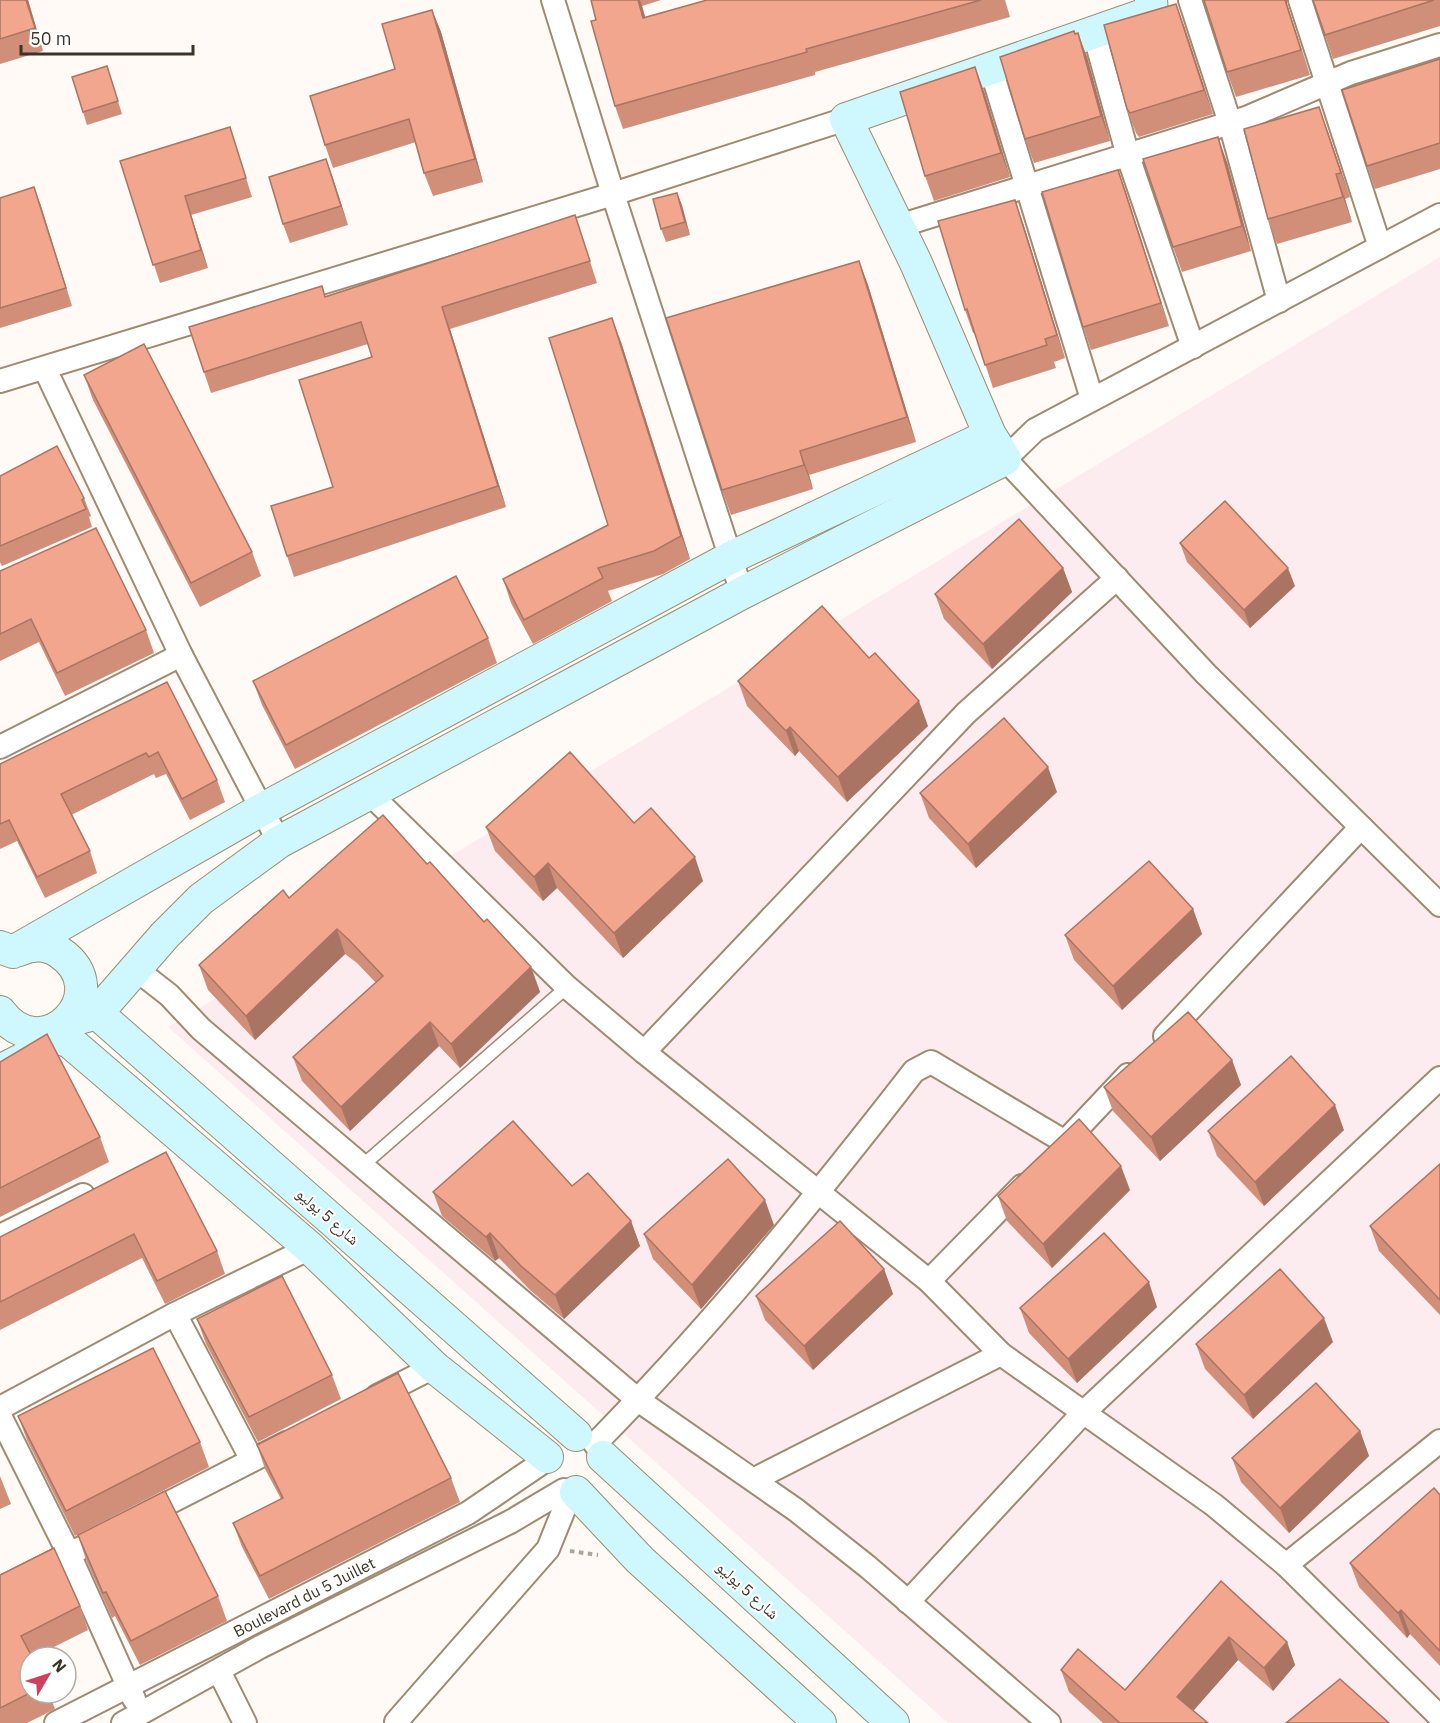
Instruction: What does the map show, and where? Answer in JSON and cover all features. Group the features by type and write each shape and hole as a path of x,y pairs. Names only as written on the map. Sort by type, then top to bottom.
{"street":[{"path":"554,0 613,194 742,593"},
{"path":"0,381 613,194 846,119 991,69 1109,19 1152,6 1189,0 1230,123 1279,301"},
{"path":"1300,0 1325,84 1380,247"},
{"path":"1109,19 1128,156 1192,347"},
{"path":"899,226 1230,123 1363,68 1440,45"},
{"path":"991,69 1025,188 1092,399"},
{"path":"846,119 899,226 998,447 1206,674 1440,905"},
{"path":"4,955 261,810 730,558 1035,430 1440,215"},
{"path":"45,369 109,534 181,655 279,842"},
{"path":"0,1071 29,1056 73,1016 137,970 165,935 201,899 279,842 742,593 998,447"},
{"path":"644,1052 966,713 1117,578"},
{"path":"0,747 181,655"},
{"path":"369,793 567,987 644,1052 929,1281 1001,1354 1214,1505 1286,1565 1440,1717"},
{"path":"929,1281 1065,1142 1361,827"},
{"path":"4,955 27,946 41,946 55,950 68,958 78,977 70,1042 176,1150 310,1248 434,1367 547,1458"},
{"path":"137,970 169,995 201,1029 638,1400 755,1479 908,1602 1049,1723"},
{"path":"0,1012 17,1029 31,1033 73,1016"},
{"name":"شارع 5 يوليو","path":"73,1016 591,1445 893,1723"},
{"path":"591,1445 638,1400 819,1194 914,1071 931,1062 1065,1142"},
{"path":"908,1602 1082,1413 1440,1078"},
{"path":"0,1236 104,1185"},
{"path":"0,1408 176,1314 310,1248"},
{"path":"176,1314 252,1460"},
{"path":"755,1479 1001,1354"},
{"path":"353,1408 434,1367"},
{"path":"0,1416 69,1554 127,1687 133,1718 260,1647 570,1492 585,1491 598,1481 604,1466 591,1445 558,1440 547,1458 550,1478 570,1492 812,1721"},
{"path":"0,1589 302,1434"},
{"path":"1286,1565 1440,1441"},
{"name":"Boulevard du 5 Juillet","path":"56,1723 468,1513 547,1458"},
{"path":"396,1723 548,1549 570,1492"},
{"path":"219,1671 245,1723"}],"lane":[{"path":"362,1166 567,987"}],"path":[{"path":"548,1549 640,1560"}],"shaded area":[{"path":"1440,257 1440,1723 948,1723 168,1027"}],"building":[{"path":"0,0 26,0 35,28 0,39"},
{"path":"591,0 638,0 643,18 707,0 981,0 615,106 591,21 596,20"},
{"path":"1204,0 1285,0 1301,50 1227,72"},
{"path":"1313,0 1434,0 1325,35"},
{"path":"1176,4 1204,90 1130,113 1104,25"},
{"path":"432,10 475,159 424,173 409,119 325,145 310,96 395,69 382,24"},
{"path":"1074,31 1075,34 1078,33 1101,116 1025,139 1000,57"},
{"path":"1440,59 1440,143 1367,166 1342,90"},
{"path":"107,66 118,101 83,112 72,77"},
{"path":"975,67 1001,153 925,176 900,92"},
{"path":"1319,107 1341,173 1336,174 1343,197 1268,219 1244,129"},
{"path":"230,127 246,178 185,196 201,250 153,265 120,161"},
{"path":"1218,137 1242,226 1173,247 1143,159"},
{"path":"326,159 341,206 283,224 269,177"},
{"path":"1118,170 1161,303 1083,327 1042,192"},
{"path":"34,187 66,288 0,308 0,198"},
{"path":"677,193 685,222 661,229 653,199"},
{"path":"1015,200 1057,335 1045,339 1047,345 985,365 967,309 965,310 938,221"},
{"path":"575,215 590,261 442,307 498,486 287,556 271,506 333,487 299,380 372,357 361,322 204,372 189,327 322,286 325,297"},
{"path":"859,261 907,417 800,451 804,465 722,490 666,318"},
{"path":"612,318 681,536 654,551 598,568 603,578 524,620 503,579 608,525 549,338"},
{"path":"144,344 252,552 191,583 84,375"},
{"path":"57,446 84,498 82,500 86,509 0,546 0,476"},
{"path":"1225,501 1288,568 1244,610 1180,543"},
{"path":"1019,519 1063,568 983,644 935,594"},
{"path":"96,528 146,630 57,673 31,619 0,634 0,571"},
{"path":"456,576 488,638 286,745 253,681"},
{"path":"822,606 869,658 875,653 919,701 838,777 790,727 786,731 738,681"},
{"path":"167,682 217,780 182,799 158,752 149,757 146,753 61,794 90,851 37,877 9,820 0,824 0,764"},
{"path":"1004,718 1048,767 968,844 920,793"},
{"path":"570,752 634,823 651,808 695,857 614,933 548,863 534,877 486,827"},
{"path":"383,815 427,864 430,862 484,922 487,919 531,967 451,1044 430,1022 341,1107 293,1057 383,976 348,939 337,929 246,1016 199,965 283,890 289,898"},
{"path":"1149,861 1193,909 1113,986 1065,935"},
{"path":"1188,1012 1232,1060 1151,1137 1104,1087"},
{"path":"47,1034 100,1137 0,1188 0,1062"},
{"path":"1291,1056 1335,1105 1255,1182 1208,1131"},
{"path":"1079,1119 1121,1166 1043,1244 998,1196"},
{"path":"513,1121 572,1186 588,1173 631,1221 555,1295 521,1266 490,1233 486,1237 433,1192"},
{"path":"166,1152 217,1251 157,1281 134,1234 0,1302 0,1237"},
{"path":"728,1159 765,1200 692,1285 644,1234"},
{"path":"1440,1164 1440,1300 1370,1226"},
{"path":"840,1221 884,1269 804,1346 756,1296"},
{"path":"1104,1233 1149,1282 1068,1359 1020,1308"},
{"path":"1280,1269 1324,1318 1244,1395 1196,1344"},
{"path":"282,1276 332,1375 249,1417 197,1319"},
{"path":"153,1348 200,1442 66,1511 18,1416"},
{"path":"398,1373 451,1478 260,1576 233,1523 283,1498 257,1445"},
{"path":"1316,1383 1360,1431 1280,1508 1232,1458"},
{"path":"1434,1488 1440,1495 1440,1651 1401,1610 1398,1613 1350,1563"},
{"path":"165,1491 218,1596 131,1641 106,1592 103,1593 78,1535"},
{"path":"54,1548 80,1606 21,1636 26,1645 18,1645 18,1699 0,1708 0,1575"},
{"path":"1221,1581 1287,1642 1264,1668 1229,1637 1177,1697 1208,1723 1120,1723 1061,1670 1078,1649 1125,1690"},
{"path":"1340,1679 1389,1723 1286,1723"}]}
